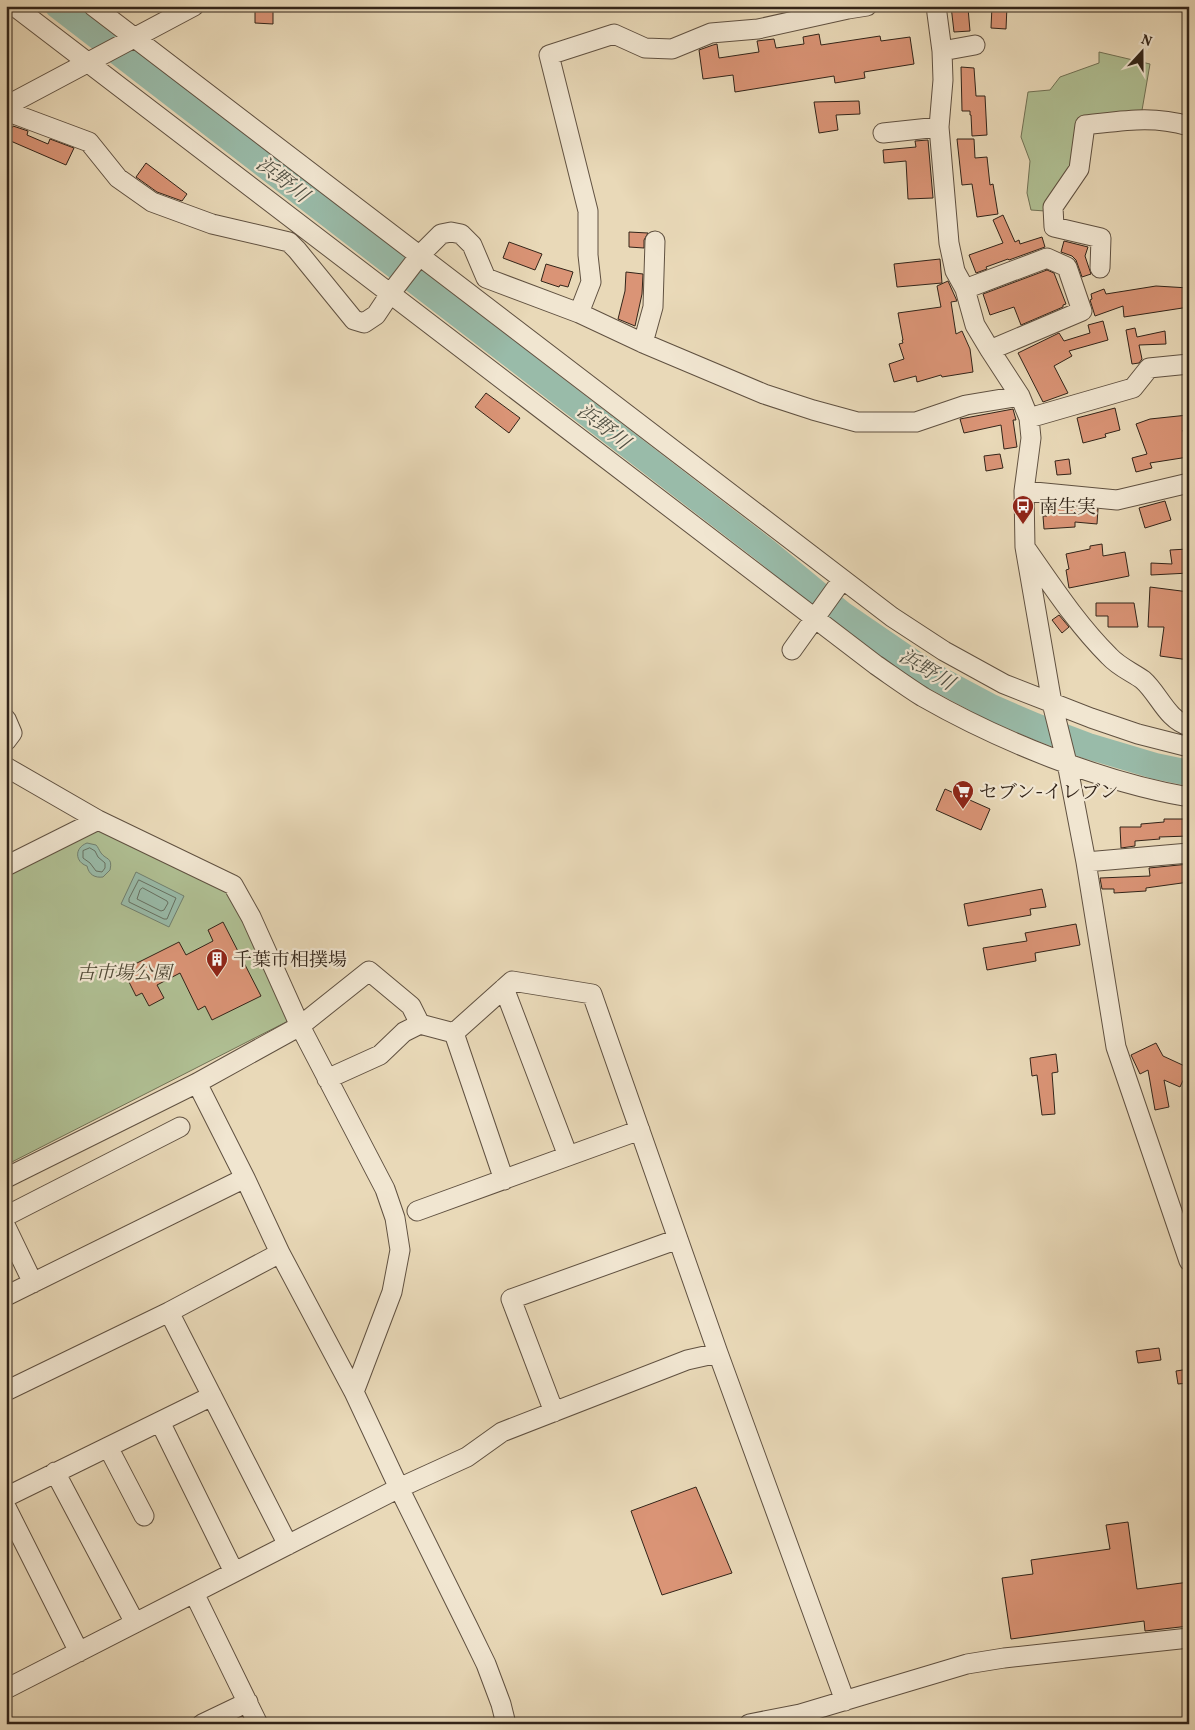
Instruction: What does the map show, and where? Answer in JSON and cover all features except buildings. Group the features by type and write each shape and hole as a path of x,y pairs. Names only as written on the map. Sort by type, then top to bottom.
{"street":[{"path":"14,6 814,620 876,665 923,696 1015,743 1119,780 1189,797"},
{"path":"93,6 892,617 944,651 1004,684 1138,734 1186,746 1187,726 1172,716 1144,681 1110,658 1072,615 1025,547"},
{"path":"6,106 194,6"},
{"path":"579,313 590,282 588,211 549,54 614,34 645,48 672,49 711,33 758,29 866,6"},
{"path":"936,6 942,51 943,80 940,127 949,243 955,271 965,289 975,325 1020,396 1030,418 1031,438 1024,491 1025,547 1052,703 1067,763 1086,862 1116,1047 1189,1261"},
{"path":"942,51 975,46"},
{"path":"6,111 90,142 118,178 152,202 212,224 289,242 354,320 364,323 376,315 420,255 441,234 451,232 461,234 472,245 486,278 579,313 643,343 764,394 813,410 857,422 916,422 966,405 1020,396"},
{"path":"1100,268 1101,238 1054,227 1053,207 1080,169 1085,125 1139,119 1168,120 1189,126"},
{"path":"883,133 940,127"},
{"path":"643,343 653,307 655,241"},
{"path":"965,289 1047,258 1067,267 1082,311 990,350"},
{"path":"1030,418 1133,388 1149,368 1189,364"},
{"path":"1024,491 1117,500 1189,483"},
{"path":"792,650 842,580"},
{"path":"6,719 12,733 6,741"},
{"path":"6,767 98,820 233,885 251,917 300,1026 385,1189 395,1218 400,1250 392,1292 354,1392"},
{"path":"6,866 98,820"},
{"path":"1086,862 1189,852"},
{"path":"6,1178 197,1083 300,1026 369,971 410,1006 420,1024"},
{"path":"454,1033 512,981 592,994 718,1353 845,1701"},
{"path":"504,988 568,1156"},
{"path":"327,1079 380,1055 404,1032 420,1024 454,1033"},
{"path":"454,1033 504,1180"},
{"path":"197,1083 280,1253 354,1392 486,1664 501,1704 506,1724"},
{"path":"6,1216 180,1127"},
{"path":"416,1211 640,1130"},
{"path":"97,1133 114,1160"},
{"path":"6,1296 245,1178"},
{"path":"6,1227 33,1283"},
{"path":"554,1412 511,1299 678,1239"},
{"path":"6,1391 169,1312 280,1253"},
{"path":"169,1312 288,1545"},
{"path":"6,1689 399,1488 467,1458 502,1432 687,1360 718,1353"},
{"path":"6,1497 212,1396"},
{"path":"160,1422 234,1572"},
{"path":"108,1446 144,1516"},
{"path":"55,1472 135,1623"},
{"path":"6,1507 78,1652"},
{"path":"194,1593 258,1724"},
{"path":"749,1724 800,1714 967,1664 1004,1658 1189,1638"},
{"path":"202,1724 248,1702"}],"green space":[{"path":"1099,52 1150,64 1141,116 1082,116 1083,144 1045,211 1031,210 1027,193 1030,161 1021,137 1028,92 1050,90 1060,77 1099,63"},
{"name":"古市場公園","path":"100,829 227,890 292,1019 6,1165 6,877"}],"water":[{"path":"87,843 96,845 111,863 110,870 103,877 97,877 89,872 87,866 78,858 78,851"},
{"path":"136,872 184,896 169,927 121,904"}],"waterway":[{"name":"浜野川","path":"58,6 766,551 842,614 931,675 991,707 1035,726 1088,746 1155,766 1189,773"}],"place":[{"name":"南生実","path":"1023,525"},
{"name":"セブン-イレブン","path":"963,810"},
{"name":"千葉市相撲場","path":"217,978"}]}
